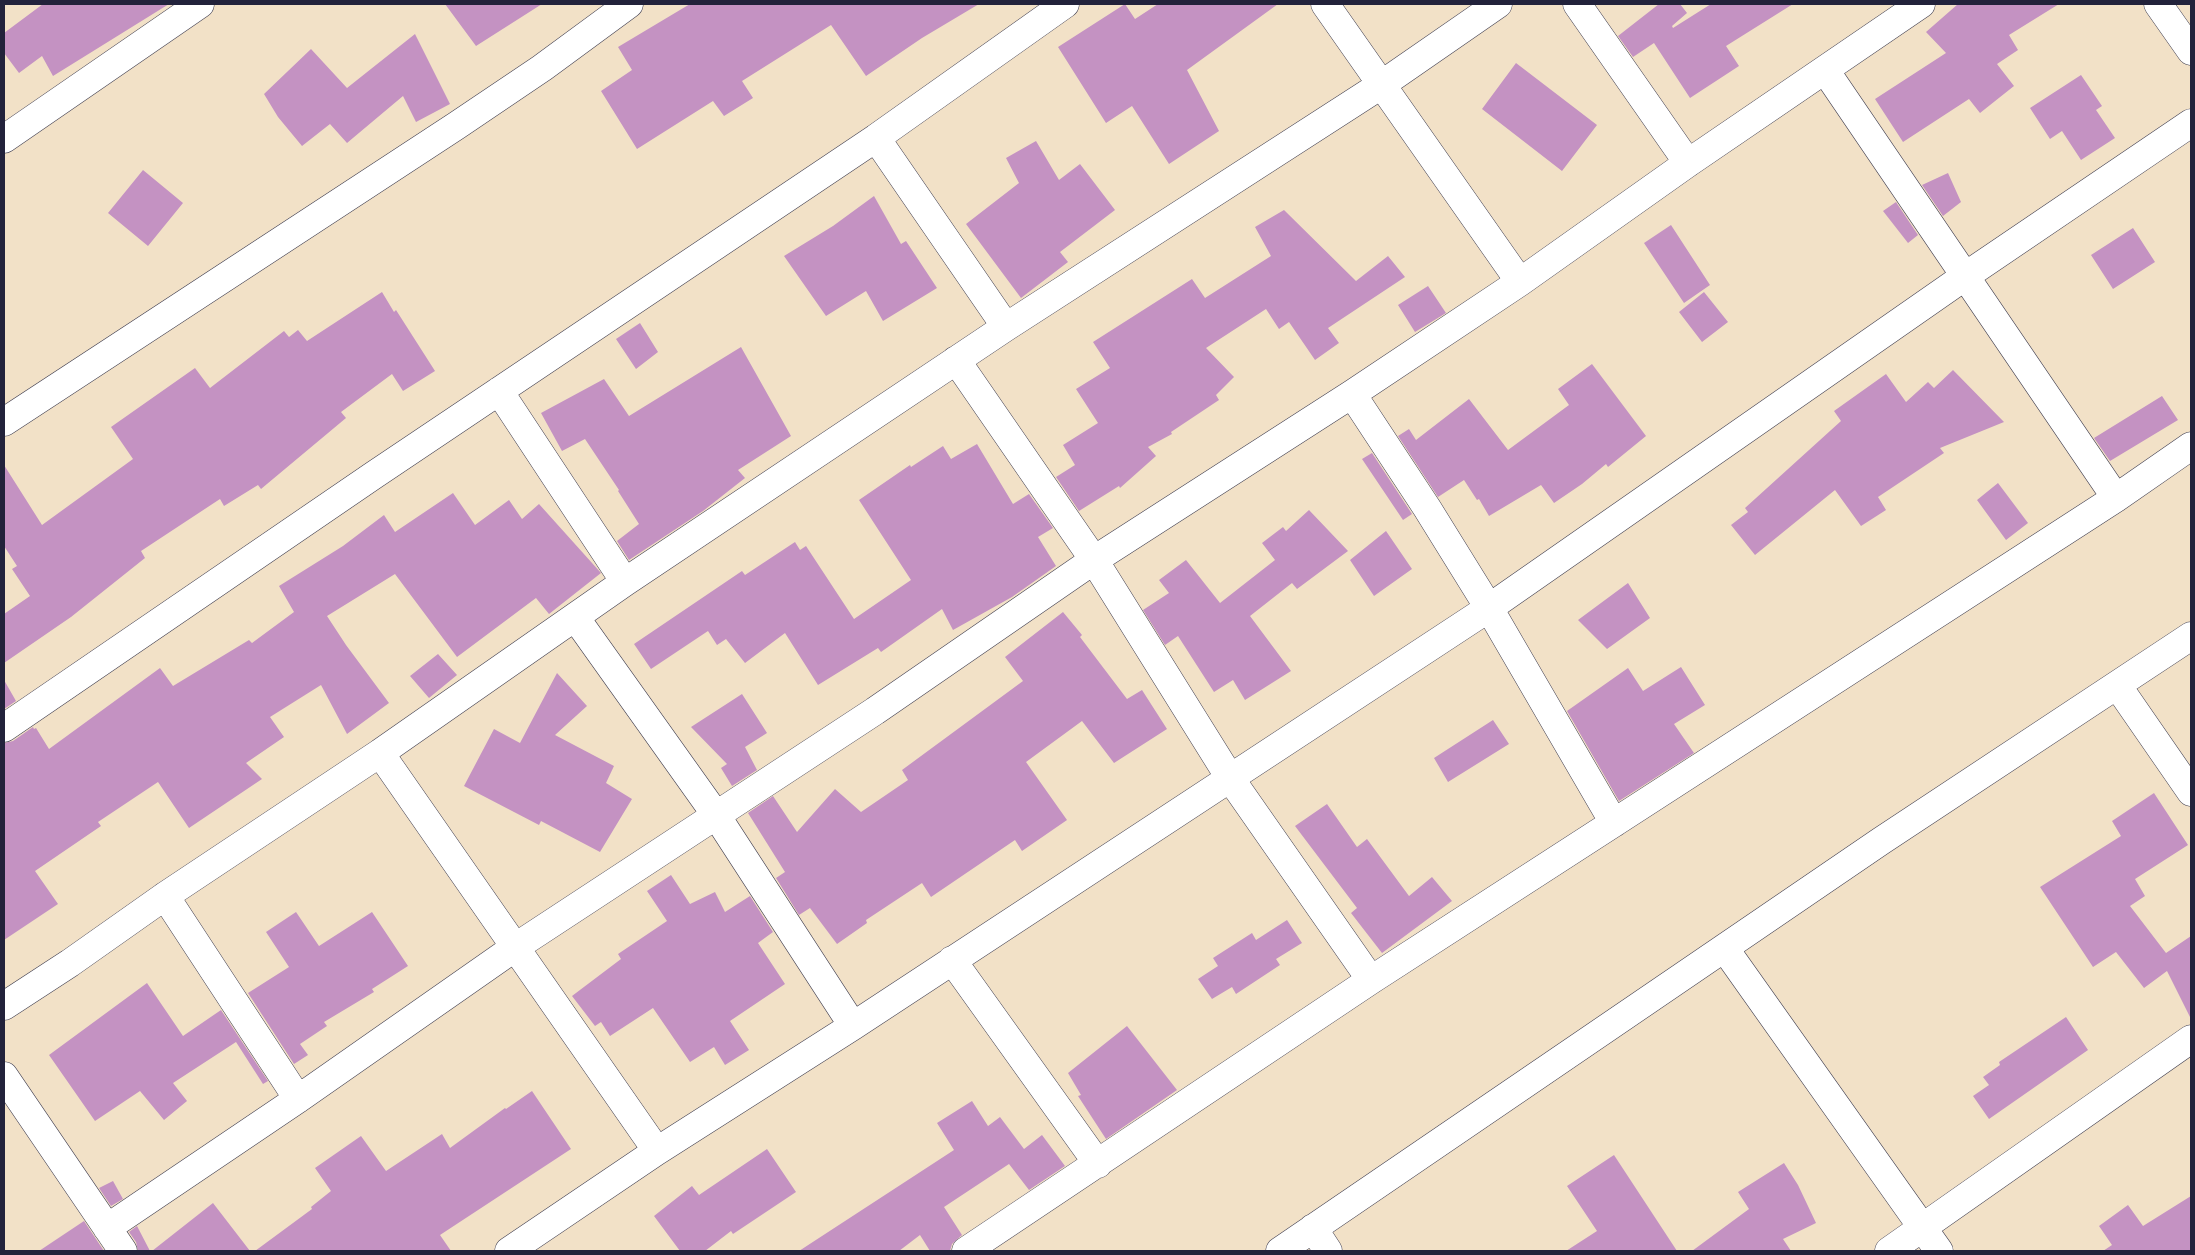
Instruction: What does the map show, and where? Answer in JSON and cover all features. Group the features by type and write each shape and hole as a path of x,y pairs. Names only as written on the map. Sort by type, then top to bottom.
{"street":[{"path":"4,139 200,4"},
{"path":"4,422 456,126 542,68 629,4"},
{"path":"4,728 499,391 876,138 1065,4"},
{"path":"1325,4 1520,282"},
{"path":"4,1006 70,964 165,896 380,753 625,582 956,360 1381,85 1498,4"},
{"path":"1577,4 1688,163"},
{"path":"107,1228 298,1099 514,948 875,711 1094,560 1352,394 1520,282 1688,163 1921,4"},
{"path":"2158,4 2191,51"},
{"path":"1826,70 1964,277 2116,498"},
{"path":"509,1251 657,1151 853,1026 1489,608 1964,277 2191,122"},
{"path":"876,138 1006,327"},
{"path":"956,360 1094,560 1230,778 1371,980"},
{"path":"499,391 625,582"},
{"path":"1352,394 1427,508 1489,608 1614,823"},
{"path":"966,1251 1371,980 2116,498 2191,446"},
{"path":"575,617 716,815 853,1026"},
{"path":"1280,1251 1881,841 2191,636"},
{"path":"2117,685 2191,792"},
{"path":"380,753 657,1151"},
{"path":"165,896 298,1099"},
{"path":"1725,949 1939,1251"},
{"path":"952,960 1098,1164"},
{"path":"1889,1251 2191,1039"},
{"path":"4,1076 124,1251"},
{"path":"1313,1228 1328,1251"}],"building":[{"path":"43,4 169,4 53,76 42,56 19,73 4,53 4,33"},
{"path":"445,4 542,4 476,46"},
{"path":"690,4 979,4 922,38 866,76 831,25 742,81 753,98 724,116 713,101 637,149 601,91 632,70 618,47"},
{"path":"1125,4 1135,19 1158,4 1278,4 1187,70 1219,131 1169,164 1132,106 1106,123 1058,47"},
{"path":"1659,4 1680,4 1687,13 1672,26 1673,28 1711,4 1793,4 1726,46 1739,66 1690,98 1654,43 1633,57 1618,36"},
{"path":"1958,4 2059,4 2009,35 2018,50 1997,64 2014,86 1980,113 1969,99 1903,142 1875,99 1946,53 1926,32"},
{"path":"415,34 450,104 416,122 403,96 347,143 330,124 302,146 278,117 264,94 311,49 347,88"},
{"path":"1516,63 1597,125 1562,171 1482,109"},
{"path":"2081,75 2102,106 2096,110 2115,138 2081,160 2062,131 2050,139 2030,108"},
{"path":"1036,141 1059,180 1080,164 1115,210 1060,252 1068,262 1021,298 966,224 1019,183 1006,158"},
{"path":"143,170 183,203 148,246 108,213"},
{"path":"1948,173 1961,202 1943,216 1922,185"},
{"path":"874,196 901,244 906,241 937,288 883,321 866,291 826,316 784,256 833,226"},
{"path":"1896,202 1918,235 1908,243 1883,211"},
{"path":"1284,210 1356,281 1388,256 1405,277 1328,328 1339,343 1315,360 1289,322 1279,329 1266,309 1206,348 1234,377 1216,395 1219,400 1171,432 1172,434 1148,447 1156,456 1120,488 1119,486 1079,511 1056,477 1075,465 1063,445 1098,423 1076,389 1110,368 1093,342 1192,279 1205,298 1271,256 1255,227"},
{"path":"1671,225 1710,285 1684,303 1644,243"},
{"path":"2133,228 2155,262 2113,289 2091,255"},
{"path":"1428,286 1446,313 1415,332 1398,305"},
{"path":"382,292 394,312 396,310 435,371 403,391 392,374 341,412 346,418 261,489 258,485 224,506 220,499 141,551 145,558 71,617 4,663 4,614 30,596 12,569 17,566 4,546 4,465 42,525 133,459 111,427 195,368 210,388 284,331 289,337 298,330 307,341"},
{"path":"1704,292 1728,322 1702,342 1679,312"},
{"path":"640,323 658,352 636,369 616,339"},
{"path":"741,347 791,436 738,470 745,478 703,511 629,560 617,541 639,524 619,490 585,439 562,451 541,413 604,379 629,416"},
{"path":"1592,364 1646,436 1608,467 1606,464 1582,484 1554,503 1541,485 1489,516 1464,480 1438,497 1398,436 1409,429 1416,440 1469,399 1508,450 1569,405 1558,389"},
{"path":"1953,370 2004,422 1940,448 1944,453 1878,497 1886,510 1861,526 1835,490 1755,555 1731,525 1748,512 1745,508 1841,421 1834,411 1886,374 1906,402 1928,382 1934,388"},
{"path":"2162,396 2178,420 2110,461 2094,438"},
{"path":"977,444 1013,504 1029,494 1053,528 1038,537 1056,566 1012,597 953,630 942,609 881,652 878,648 818,685 785,633 745,663 726,639 717,645 708,631 651,669 634,644 742,571 745,575 795,542 800,550 806,546 854,619 911,580 859,500 910,465 911,467 943,446 951,459"},
{"path":"1372,453 1412,514 1403,520 1362,459"},
{"path":"1998,483 2028,523 2006,540 1977,500"},
{"path":"453,493 475,525 509,500 522,519 539,504 601,573 549,614 536,598 457,657 395,574 327,616 389,703 347,734 321,685 270,717 284,737 246,763 262,779 189,828 158,782 98,822 101,826 35,871 58,904 4,940 4,743 13,741 33,727 34,729 36,728 49,749 160,668 173,686 249,640 252,643 294,612 279,586 343,546 384,515 395,532"},
{"path":"1309,510 1348,551 1297,589 1292,583 1250,616 1291,671 1245,700 1233,680 1214,692 1178,636 1165,645 1143,610 1169,593 1159,580 1186,560 1220,603 1275,560 1262,543 1283,527 1286,531"},
{"path":"1386,531 1412,569 1374,596 1350,560"},
{"path":"1628,583 1650,618 1607,649 1578,620"},
{"path":"1063,612 1082,635 1080,637 1127,699 1142,690 1167,729 1114,763 1082,721 1026,762 1067,820 1022,851 1015,840 931,897 922,883 866,920 867,923 837,944 810,908 799,915 776,878 785,872 748,813 773,796 797,832 835,789 861,812 908,780 902,770 1023,681 1005,657"},
{"path":"438,654 457,675 429,698 410,676"},
{"path":"1681,667 1705,705 1674,724 1694,753 1619,801 1567,711 1628,668 1643,691"},
{"path":"557,673 587,706 555,735 614,766 606,783 632,799 600,852 541,821 539,825 464,786 494,729 520,743"},
{"path":"4,680 16,701 4,709"},
{"path":"742,694 767,733 745,747 757,770 732,786 721,768 727,764 691,727"},
{"path":"1493,720 1509,744 1448,782 1434,758"},
{"path":"2154,793 2188,845 2135,879 2145,896 2130,906 2166,953 2191,936 2191,1019 2167,971 2144,988 2116,952 2093,967 2040,887 2121,836 2112,821"},
{"path":"1327,804 1357,847 1367,839 1409,896 1432,877 1452,901 1382,953 1351,913 1357,908 1295,826"},
{"path":"671,875 690,904 715,892 725,912 750,896 773,932 758,943 785,984 730,1021 749,1050 725,1065 714,1047 690,1062 653,1008 610,1036 601,1022 595,1026 572,996 621,959 618,954 667,921 647,891"},
{"path":"296,912 319,946 372,912 408,966 372,989 374,992 324,1022 327,1026 300,1044 308,1055 294,1064 248,993 289,967 266,932"},
{"path":"1287,920 1302,943 1276,959 1280,965 1236,994 1232,987 1212,999 1198,979 1218,966 1213,958 1252,933 1256,940"},
{"path":"147,983 183,1036 221,1010 268,1081 263,1084 236,1042 173,1083 187,1101 164,1120 140,1091 95,1121 49,1055"},
{"path":"2066,1017 2088,1050 1989,1119 1973,1096 1989,1085 1983,1077 2000,1065 1999,1062"},
{"path":"1127,1026 1177,1090 1106,1139 1078,1096 1081,1095 1068,1073"},
{"path":"532,1091 571,1149 440,1235 451,1251 255,1251 312,1209 311,1207 331,1191 315,1168 361,1136 386,1171 442,1134 450,1148"},
{"path":"972,1101 988,1126 1000,1117 1024,1149 1042,1135 1065,1166 1029,1190 1009,1164 944,1207 962,1235 952,1244 950,1251 930,1251 920,1235 899,1251 799,1251 954,1150 937,1123"},
{"path":"767,1149 796,1192 733,1234 731,1231 705,1251 680,1251 654,1216 692,1186 699,1195"},
{"path":"1614,1155 1677,1251 1566,1251 1597,1231 1567,1186"},
{"path":"1784,1163 1798,1185 1816,1223 1783,1239 1791,1251 1692,1251 1749,1209 1738,1192"},
{"path":"113,1181 123,1199 111,1206 99,1188"},
{"path":"2191,1196 2191,1251 2103,1251 2112,1245 2099,1226 2128,1205 2143,1226"},
{"path":"213,1203 250,1251 152,1251"},
{"path":"84,1221 104,1251 39,1251"},
{"path":"137,1226 150,1251 138,1251 136,1242 129,1232"}]}
